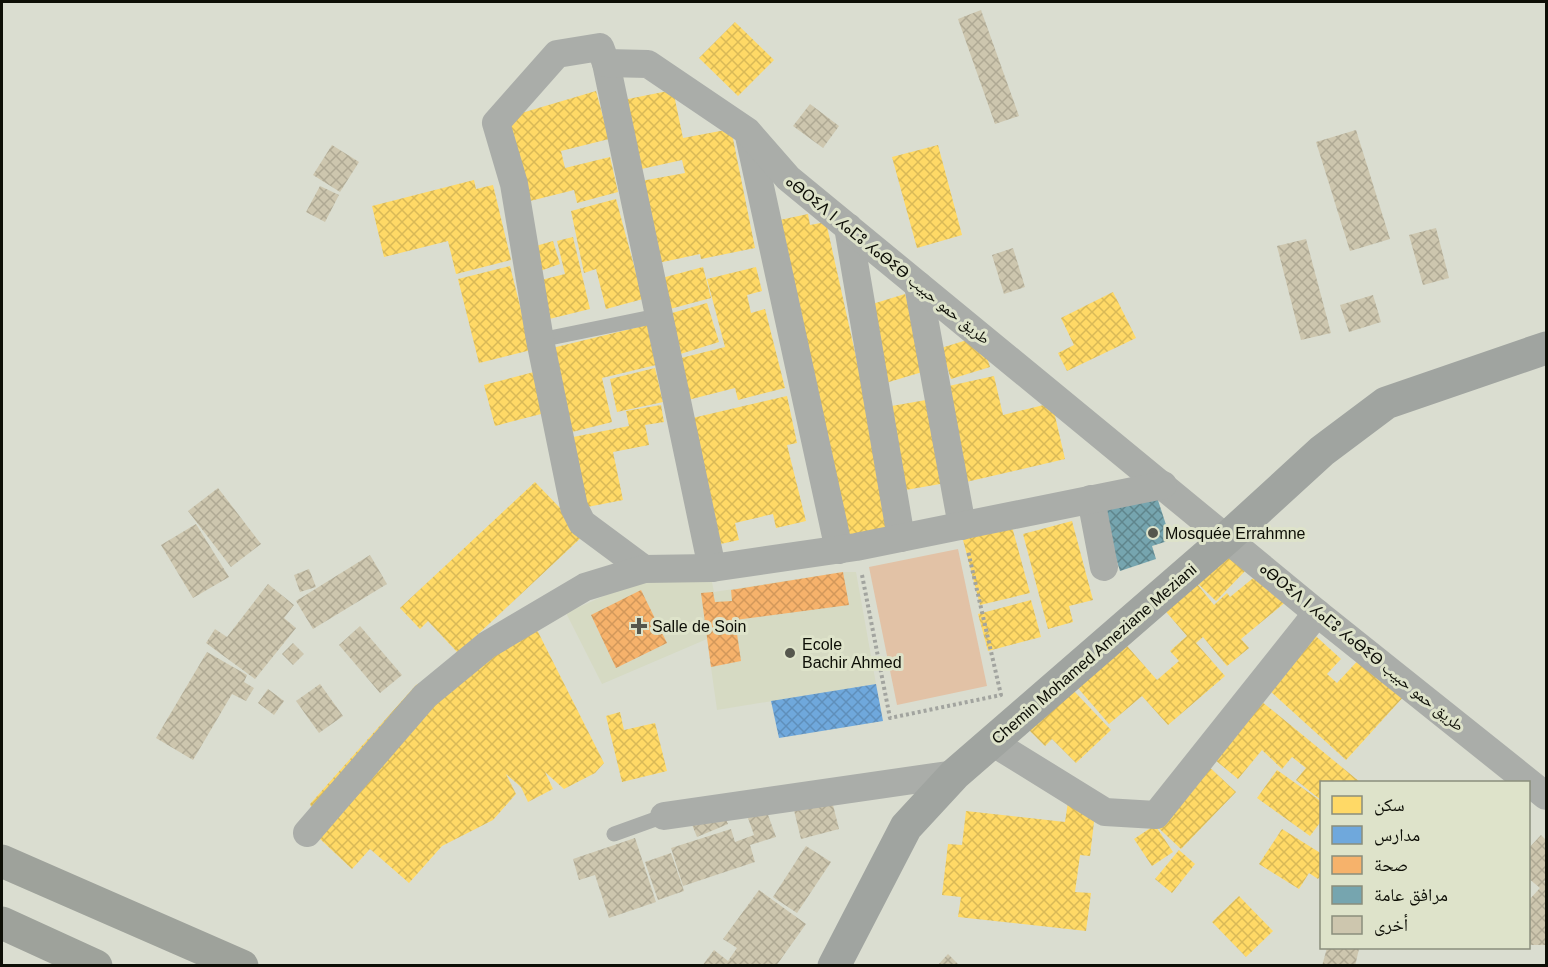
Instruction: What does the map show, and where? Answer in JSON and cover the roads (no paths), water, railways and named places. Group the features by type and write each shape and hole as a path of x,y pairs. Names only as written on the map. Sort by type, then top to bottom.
{"highway":[{"path":"2,861 235,962"},
{"path":"2,923 96,966"}],"main road":[{"name":"Chemin Mohamed Ameziane Meziani","path":"834,966 906,826 955,774 1227,538 1322,451 1386,403 1546,348"}],"street":[{"path":"644,569 582,523 574,507 540,340 514,184 496,123 557,54 600,47 606,63 657,316 712,568"},
{"name":"ⴰⴱⵔⵉⴷ ⵏ ⵃⴰⵎⵓ ⵃⴰⴱⵉⴱ طريق حمو حبيب","path":"606,63 648,64 747,131 788,178 848,228 1317,613 1527,781"},
{"path":"747,131 848,549"},
{"path":"848,228 901,538"},
{"path":"918,285 962,525"},
{"path":"307,833 425,696 487,645 585,587 644,569 712,568 848,549 1163,485"},
{"path":"1091,499 1104,567"},
{"path":"992,742 1105,812 1156,815 1317,613"},
{"path":"664,816 955,774"},
{"name":"ⴰⴱⵔⵉⴷ ⵏ ⵃⴰⵎⵓ ⵃⴰⴱⵉⴱ طريق حمو حبيب","path":"1530,783 1546,796"}],"lane":[{"path":"540,340 657,316"},
{"path":"614,834 664,816"}],"place":[{"name":"Mosquée Errahmne","path":"1153,533"},
{"name":"Salle de Soin","path":"639,626"},
{"name":"Ecole Bachir Ahmed","path":"790,653"}]}
